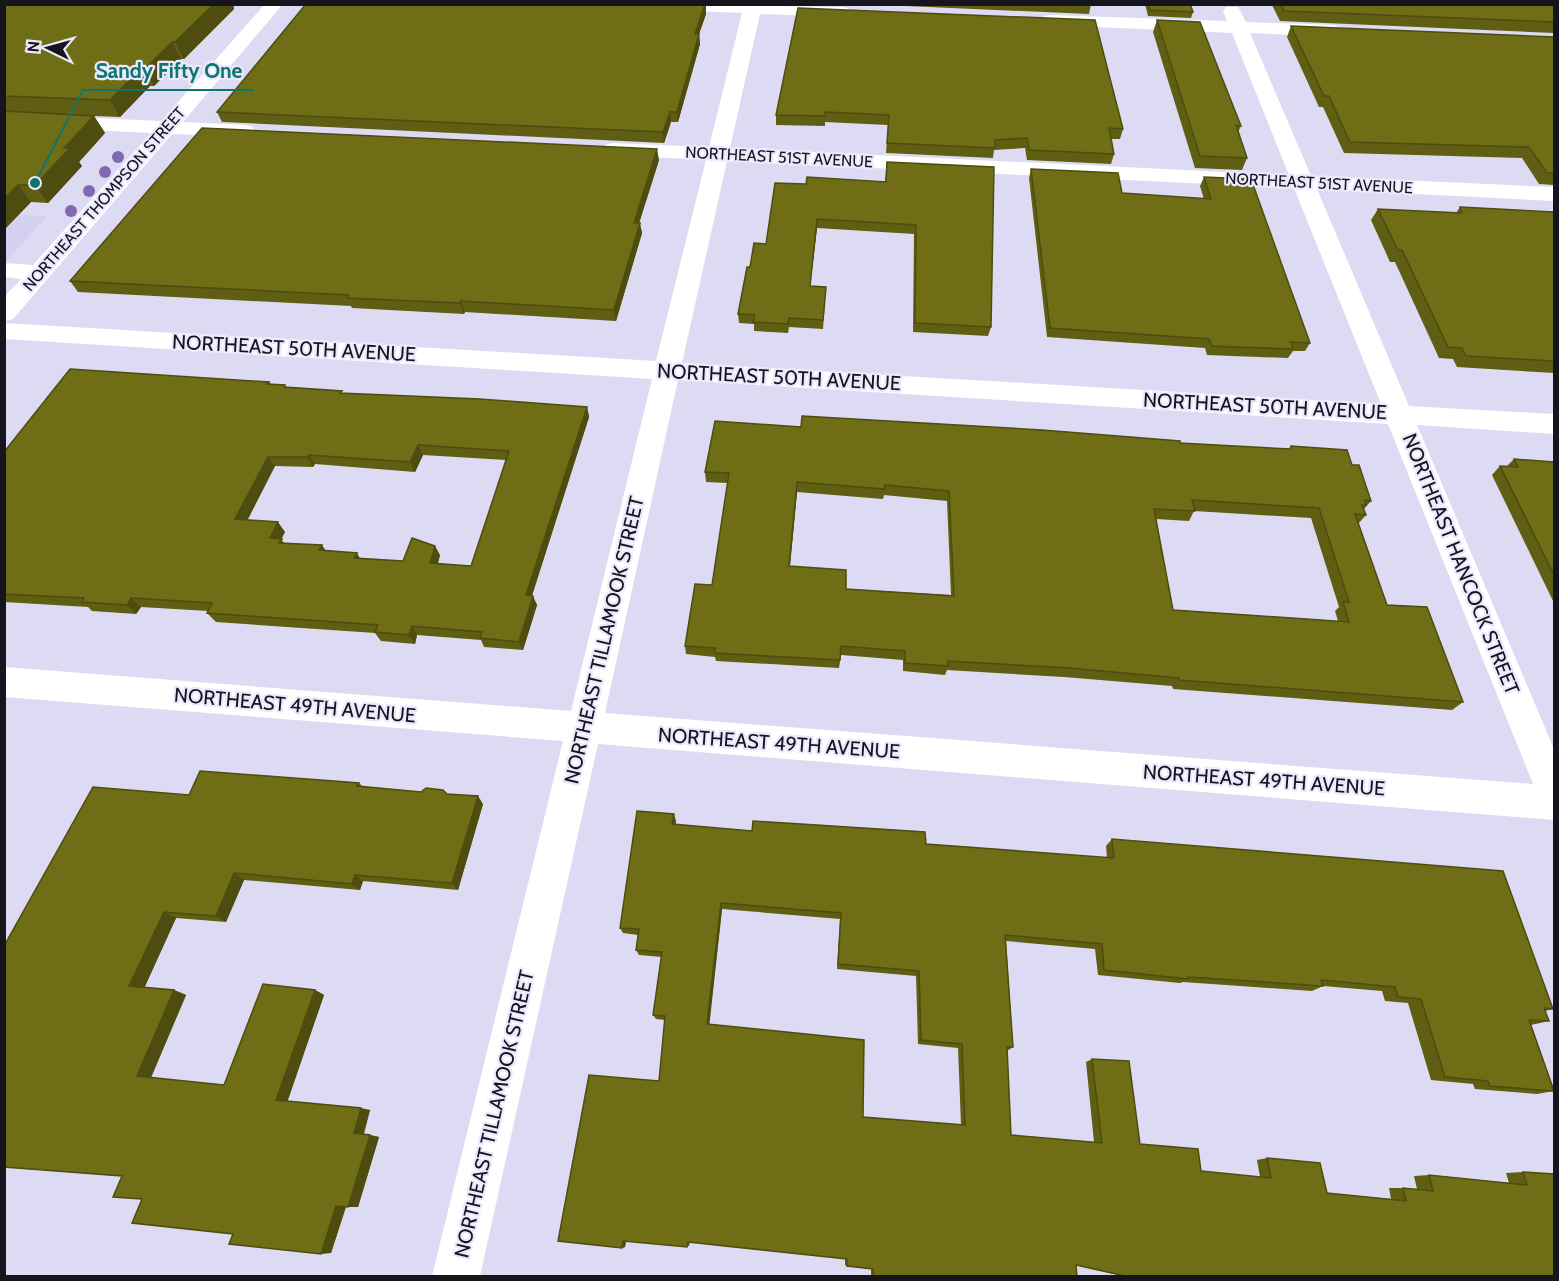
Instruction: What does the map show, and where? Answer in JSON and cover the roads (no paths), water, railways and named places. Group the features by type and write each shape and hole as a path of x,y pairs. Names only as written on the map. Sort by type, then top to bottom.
{"street":[{"name":"NORTHEAST THOMPSON STREET","path":"4,313 275,4"},
{"path":"648,4 863,13"},
{"name":"NORTHEAST TILLAMOOK STREET","path":"456,1276 753,7"},
{"path":"1027,19 1234,16 1355,32"},
{"name":"NORTHEAST HANCOCK STREET","path":"1234,16 1554,790"},
{"path":"4,120 272,133"},
{"name":"NORTHEAST 51ST AVENUE","path":"589,148 1554,194"},
{"path":"4,270 40,273"},
{"name":"NORTHEAST 50TH AVENUE","path":"4,331 1554,424"},
{"name":"NORTHEAST 49TH AVENUE","path":"4,682 1554,803"}],"place":[{"name":"Sandy Fifty One","path":"35,183"}]}
